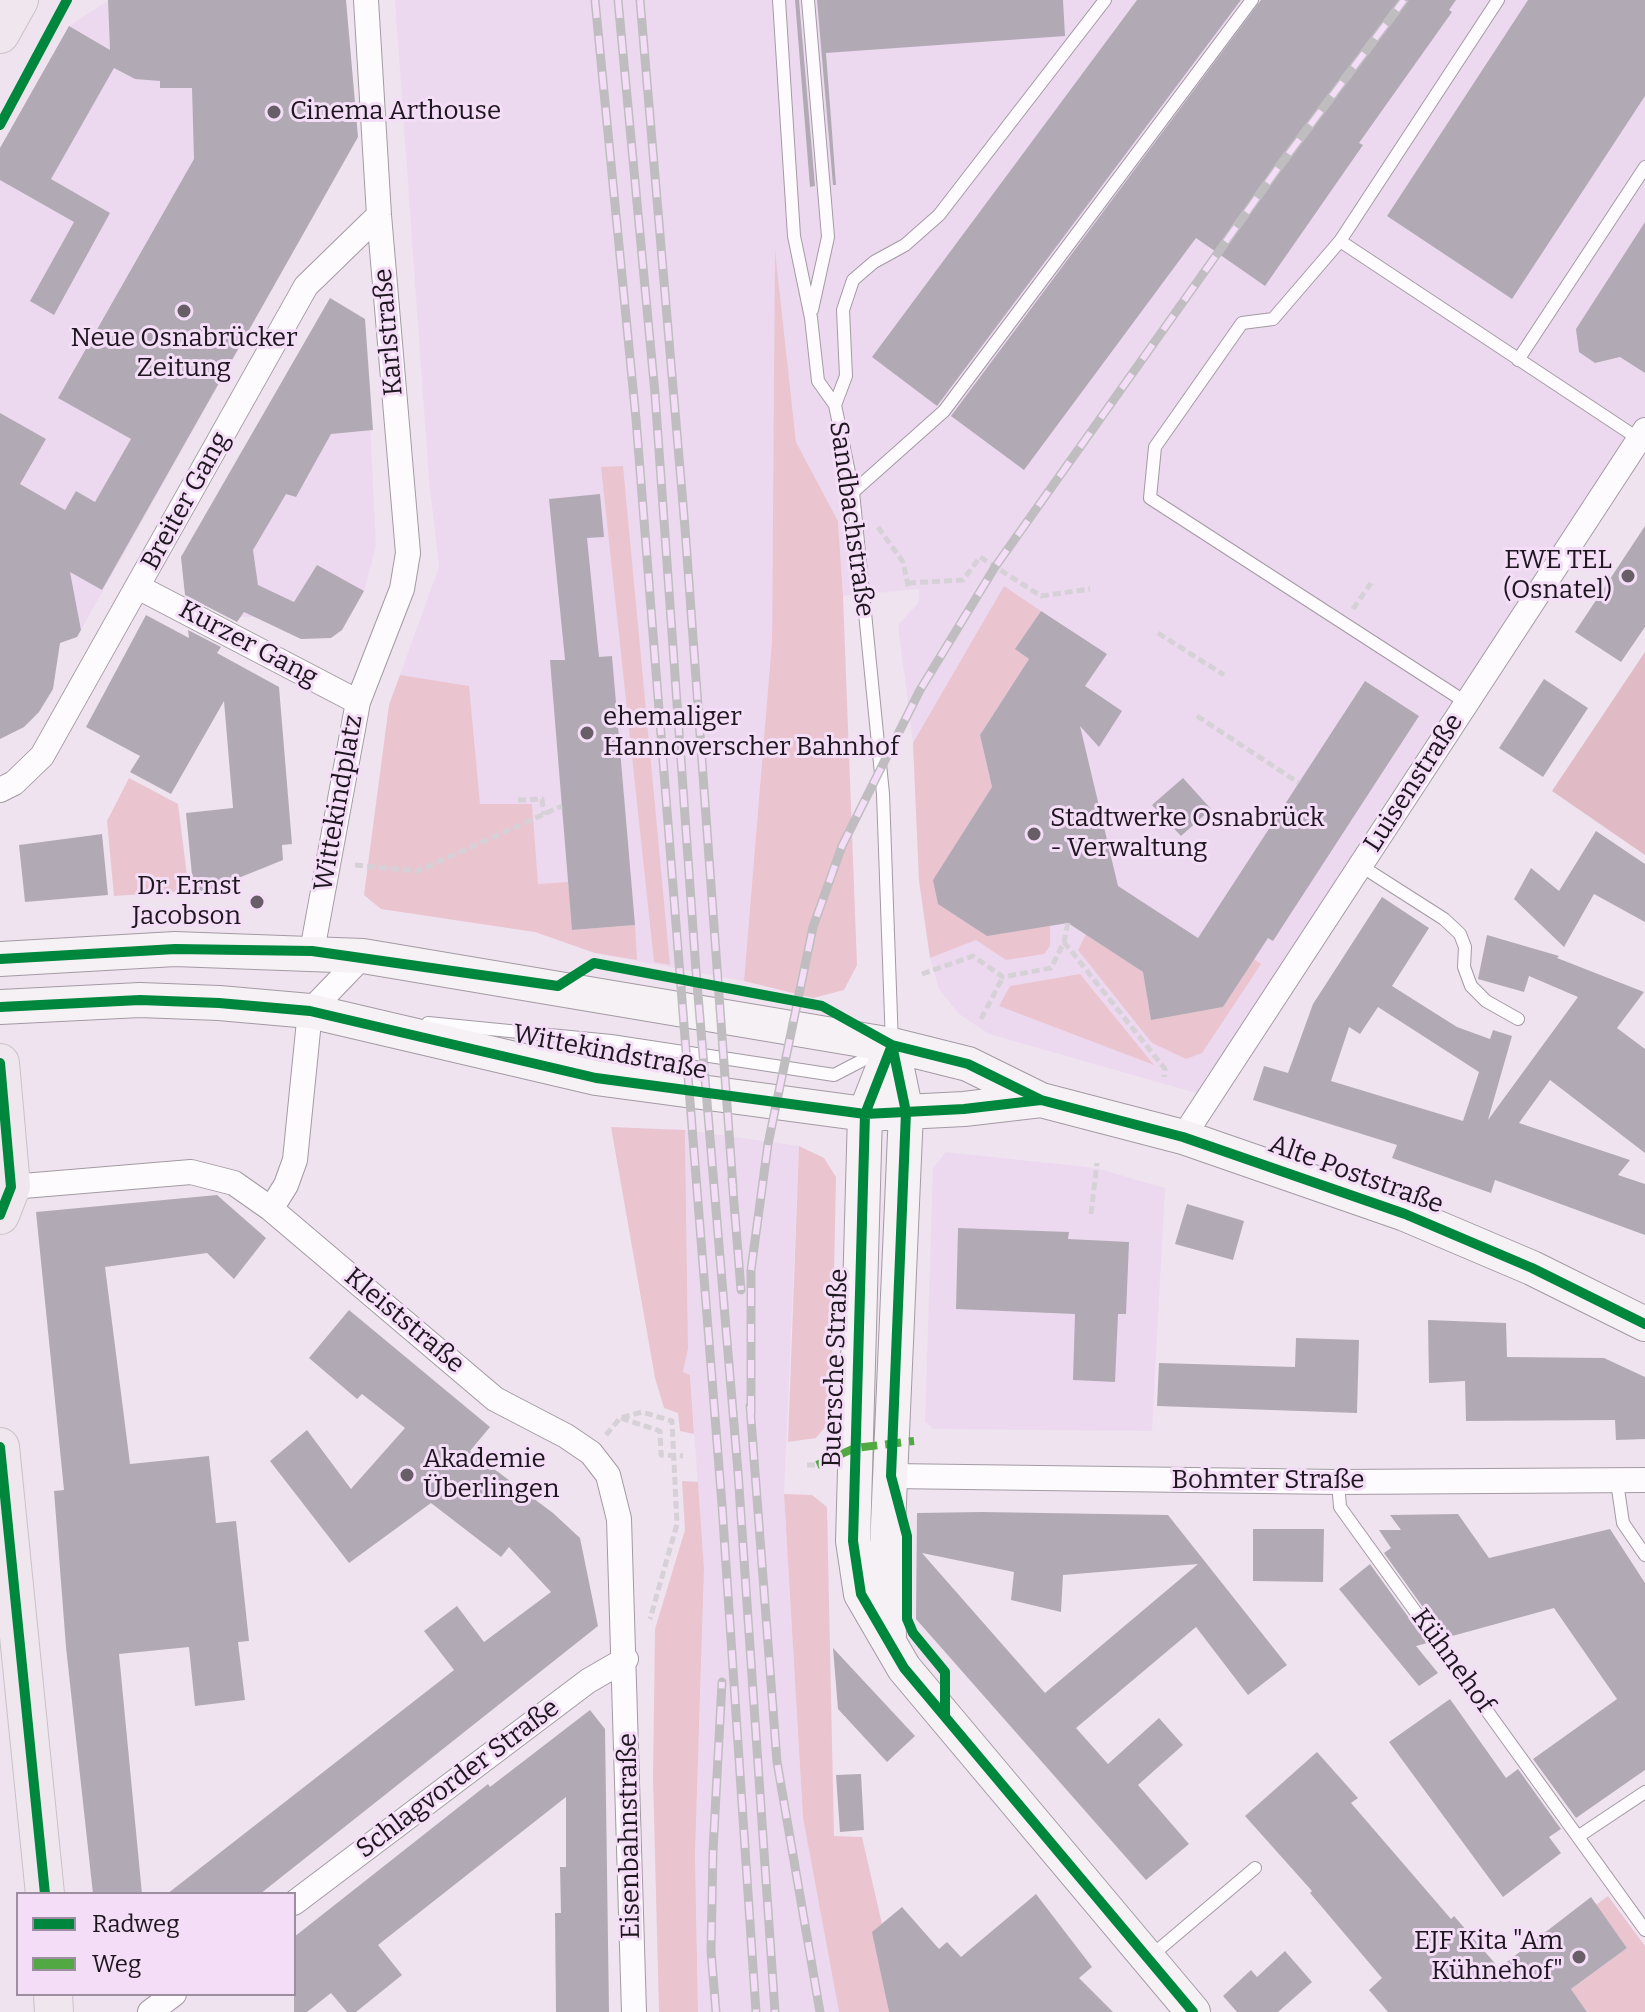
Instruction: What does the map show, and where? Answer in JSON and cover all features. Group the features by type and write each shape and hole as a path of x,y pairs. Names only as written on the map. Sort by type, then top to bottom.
{"main road":[{"path":"0,34 19,0"},
{"name":"Wittekindstraße","path":"0,959 175,949 312,951 363,956 892,1045"},
{"path":"0,1007 140,1000 310,1011"},
{"name":"Wittekindstraße","path":"310,1011 596,1078 865,1114 906,1112"},
{"path":"890,1647 886,1571 906,1112 892,1045"},
{"name":"Alte Poststraße","path":"892,1045 968,1064 1041,1100 1183,1137 1405,1214 1532,1268 1644,1321"},
{"name":"Buersche Straße","path":"892,1045 865,1114 853,1541 861,1594 890,1647 1193,2012"},
{"path":"0,1063 5,1201"},
{"name":"Alte Poststraße","path":"906,1112 1041,1100"},
{"path":"0,1447 10,1627 45,1892"}],"street":[{"name":"Karlstraße","path":"366,0 379,215 408,553 402,589 375,657"},
{"name":"Breiter Gang","path":"0,790 14,783 42,756 306,286 379,215"},
{"name":"Luisenstraße","path":"1183,1137 1641,443"},
{"name":"Kurzer Gang","path":"138,587 358,702"},
{"name":"Wittekindplatz","path":"312,951 358,702 375,657"},
{"path":"271,1209 286,1185 295,1160 310,1011 363,956"},
{"name":"Kleiststraße","path":"5,1201 191,1172 234,1183 271,1209 495,1399 566,1436 591,1453 608,1475 619,1519 626,1659"},
{"name":"Bohmter Straße","path":"891,1476 1338,1482 1645,1480"},
{"name":"Schlagvorder Straße","path":"296,1901 588,1681 626,1659"},
{"name":"Eisenbahnstraße","path":"626,1659 634,2012"},
{"path":"150,2012 171,1996"}],"lane":[{"name":"Sandbachstraße","path":"779,0 794,236 811,318 818,381 835,405 853,492 883,794 892,1045"},
{"path":"808,0 828,237 811,318"},
{"path":"835,405 846,376 843,310 853,280 874,262 905,245 939,215 1105,0"},
{"path":"853,492 944,411 1252,0"},
{"path":"1467,703 1150,498 1155,447 1242,323 1273,319 1340,241 1498,0"},
{"path":"1518,360 1645,167"},
{"path":"1340,241 1641,443"},
{"path":"1361,866 1444,919 1460,934 1465,947 1464,967 1471,986 1486,1001 1518,1019"},
{"name":"Wittekindstraße","path":"310,1011 611,1041 834,1075 892,1045"},
{"name":"Kühnehof","path":"1338,1482 1340,1507 1645,1930"},
{"path":"1617,1482 1623,1523 1645,1555"},
{"path":"1579,1836 1645,1792"},
{"path":"1148,1958 1255,1868"}],"path":[{"path":"853,492 903,562 908,586 963,580 980,557 1041,596 1090,589"},
{"path":"1344,623 1371,583"},
{"path":"1158,633 1224,675"},
{"path":"1197,716 1299,783"},
{"path":"518,800 542,799 544,815"},
{"path":"355,865 418,871 562,806"},
{"path":"922,974 973,956 1003,977 1051,968 1064,942 1068,923"},
{"path":"1064,942 1165,1069 1164,1077"},
{"path":"981,1019 1003,977"},
{"path":"1091,1214 1097,1163"},
{"path":"626,1659 646,1654 647,1629 677,1524 675,1456 672,1421 642,1412 620,1418 660,1431 661,1455 675,1456 683,1456"},
{"path":"807,1465 817,1465"}],"shaded area":[{"path":"109,0 346,0 358,137 77,637 60,639 53,689 39,712 24,727 0,739 0,148 69,26"},
{"path":"395,0 1645,0 1645,430 1210,1097 989,1034 959,1014 939,989 930,958 919,881 913,743 898,625 919,602 919,589 843,596 838,521 796,442 776,260 772,641 744,981 595,953 535,932 381,909 364,895 389,705 439,567 429,480"},
{"path":"775,250 796,442 838,521 843,596 857,965 844,990 813,998 744,981 772,641"},
{"path":"330,298 365,319 376,546 364,591 342,630 331,638 301,639 256,617 241,617 184,589 181,557"},
{"path":"623,466 670,965 654,962 601,467"},
{"path":"1004,586 1041,611 1016,649 1029,659 980,735 992,787 933,881 1050,926 1050,946 1044,954 1006,960 976,940 930,958 919,880 913,743"},
{"path":"1645,652 1645,855 1552,791"},
{"path":"400,675 469,686 480,804 532,804 538,884 568,882 573,930 635,925 637,960 595,953 535,932 381,909 364,895 389,705"},
{"path":"129,778 178,804 189,891 114,896 107,821"},
{"path":"1086,934 1143,972 1151,1019 1223,1007 1254,959 1261,964 1202,1053 1186,1059 1152,1043 1078,950"},
{"path":"1080,974 1154,1065 999,1006 1010,986"},
{"path":"611,1127 685,1130 688,1349 683,1372 690,1375 694,1434 680,1431 678,1413 664,1408 655,1378"},
{"path":"685,1130 799,1146 784,1494 803,1818 839,2012 698,2012 695,1856 704,1569 690,1375 683,1372 688,1349"},
{"path":"799,1146 824,1158 836,1177 831,1420 816,1438 788,1442"},
{"path":"946,1152 1096,1168 1165,1188 1152,1431 934,1429 925,1422 933,1168"},
{"path":"682,1481 698,1482 704,1569 695,1856 698,2012 659,2012 653,1778 655,1629 685,1530"},
{"path":"784,1494 812,1495 827,1507 834,1836 862,1837 882,1924 873,1932 889,2012 839,2012 803,1818"},
{"path":"1608,1896 1645,1946 1645,2012 1587,2012 1571,1989 1627,1948 1596,1905"}],"building":[{"path":"108,0 346,0 358,137 102,590 70,572 81,630 77,637 60,643 53,689 39,712 24,727 0,739 0,413 46,439 20,484 65,510 76,491 95,502 131,439 58,398 194,159 192,88 160,88 160,81 135,79 114,68 51,179 110,213 54,315 30,301 74,222 0,180 0,148 69,26 110,50"},
{"path":"795,0 799,0 815,186 810,187"},
{"path":"817,0 1063,0 1065,36 826,53 836,185 833,185"},
{"path":"1137,0 1241,0 937,406 872,357"},
{"path":"1261,0 1456,0 1449,10 1452,12 1359,143 1363,145 1265,286 1196,238 1024,470 951,416"},
{"path":"1528,0 1645,0 1645,96 1512,299 1387,216"},
{"path":"1645,222 1645,373 1620,357 1595,363 1579,352 1576,329"},
{"path":"330,298 365,319 373,430 331,434 296,497 286,494 253,550 258,585 294,602 317,565 364,591 342,630 331,638 301,639 244,612 237,622 185,595 181,557"},
{"name":"ehemaliger Hannoverscher Bahnhof","path":"600,494 604,537 587,538 599,657 612,656 635,925 572,930 550,660 565,660 549,499"},
{"name":"EWE TEL (Osnatel)","path":"1645,526 1645,627 1621,662 1575,632"},
{"name":"Stadtwerke Osnabrück - Verwaltung","path":"1041,611 1107,654 1085,686 1122,711 1099,747 1080,726 1118,886 1198,938 1365,681 1419,716 1273,941 1268,938 1223,1007 1151,1020 1143,972 1068,923 987,936 938,904 933,880 992,787 980,735 1029,659 1015,649"},
{"path":"146,615 189,638 188,630 221,647 217,653 279,687 292,844 282,845 283,860 194,896 186,813 233,808 224,701 171,794 130,772 140,756 86,727"},
{"path":"1544,679 1588,708 1543,777 1499,748"},
{"path":"1183,778 1211,809 1181,836 1152,805"},
{"path":"1596,831 1645,864 1645,922 1594,894 1564,947 1514,899 1531,868 1559,891"},
{"path":"102,834 108,895 25,902 19,845"},
{"path":"1382,897 1429,928 1392,986 1457,1027 1490,1039 1493,1030 1512,1036 1488,1120 1578,997 1529,976 1524,992 1478,979 1487,935 1559,956 1557,958 1644,992 1617,1028 1645,1049 1645,1153 1550,1080 1519,1123 1630,1160 1618,1175 1645,1184 1645,1235 1495,1180 1491,1193 1392,1158 1397,1145 1253,1100 1264,1066 1288,1073 1313,1004","holes":["1378,1007 1479,1072 1463,1121 1331,1081 1349,1027 1360,1034"]},
{"path":"217,1195 266,1238 234,1279 207,1253 105,1267 130,1464 209,1456 216,1523 236,1521 249,1641 238,1642 245,1700 195,1706 189,1647 119,1654 142,1892 93,1892 66,1647 54,1491 64,1490 36,1212"},
{"path":"1187,1204 1244,1221 1233,1260 1175,1244"},
{"path":"958,1228 1069,1232 1068,1239 1129,1242 1126,1314 1118,1314 1115,1382 1073,1380 1075,1314 956,1309"},
{"path":"349,1310 490,1427 470,1451 553,1513 580,1538 598,1626 263,1892 170,1892 454,1670 424,1631 457,1606 484,1642 551,1592 509,1547 501,1557 431,1503 349,1563 270,1461 307,1430 351,1489 405,1428 362,1394 357,1399 309,1358"},
{"path":"1428,1320 1506,1323 1507,1357 1604,1358 1645,1377 1645,1439 1616,1440 1615,1420 1466,1421 1465,1381 1429,1383"},
{"path":"1296,1338 1359,1340 1357,1413 1157,1406 1159,1363 1295,1367"},
{"path":"917,1513 1168,1515 1287,1665 1248,1695 1196,1627 1076,1728 1108,1764 1159,1718 1183,1745 1138,1785 1189,1844 1146,1880 916,1619","holes":["922,1553 1014,1572 1011,1600 1061,1612 1063,1575 1198,1564 1045,1693"]},
{"path":"1458,1514 1489,1558 1610,1529 1645,1583 1645,1770 1576,1818 1533,1759 1617,1699 1554,1608 1445,1638 1384,1553 1391,1548 1379,1530 1401,1530 1390,1515"},
{"path":"1253,1529 1324,1529 1323,1582 1253,1581"},
{"path":"1370,1564 1427,1643 1416,1646 1438,1673 1419,1686 1339,1589"},
{"path":"833,1648 915,1736 887,1762 838,1709"},
{"path":"1450,1699 1506,1778 1518,1769 1561,1829 1549,1837 1561,1853 1503,1897 1389,1742"},
{"path":"590,1710 605,1729 609,2012 556,2012 555,1913 561,1913 560,1867 566,1867 566,1797 378,1945 402,1975 356,2012 347,2012 331,1993 307,2012 294,2012 296,1935 488,1784 490,1787"},
{"path":"1317,1752 1358,1798 1351,1803 1451,1919 1454,1916 1499,1968 1591,1897 1627,1948 1571,1989 1587,2012 1388,2012 1369,1990 1382,1978 1310,1893 1312,1891 1245,1816"},
{"path":"861,1774 864,1830 840,1832 836,1775"},
{"path":"1036,1894 1092,1967 1079,1978 1113,2012 889,2012 872,1932 902,1907 939,1949 947,1942 961,1957"},
{"path":"1285,1951 1312,1982 1278,2012 1237,2012 1223,1996 1251,1970 1257,1977"}],"railway":[{"path":"595,0 636,419 722,1505 756,2012"},
{"path":"618,0 655,394 696,971 738,1472 775,2012"},
{"path":"640,0 685,528 733,1187"},
{"path":"751,1414 751,1270 768,1144 813,927 842,846 920,690 995,567 1278,168 1404,0"},
{"path":"732,1178 741,1290"},
{"path":"750,1406 777,1762 820,2012"},
{"path":"716,2012 711,1951 722,1682"}],"marked path":[{"path":"817,1465 855,1448 914,1441"}],"cycle path":[{"path":"0,125 67,0"},
{"path":"0,959 175,949 312,951 558,986 594,963 822,1006 892,1045 968,1064 1041,1100 1183,1137 1405,1214 1532,1268 1645,1324"},
{"path":"0,1007 140,1000 310,1011 596,1078 865,1114 964,1109 1041,1100"},
{"path":"892,1045 865,1114 853,1541 861,1594 904,1668 1193,2012"},
{"path":"892,1045 906,1112 891,1476 907,1536 907,1619 913,1633 945,1672 945,1716"},
{"path":"0,1063 11,1187 0,1215"},
{"path":"0,1447 45,1892"}],"place":[{"name":"Cinema Arthouse","path":"274,112"},
{"name":"Neue Osnabrücker Zeitung","path":"184,311"},
{"name":"EWE TEL (Osnatel)","path":"1628,576"},
{"name":"ehemaliger Hannoverscher Bahnhof","path":"587,733"},
{"name":"Stadtwerke Osnabrück - Verwaltung","path":"1034,834"},
{"name":"Dr. Ernst Jacobson","path":"257,902"},
{"name":"Akademie Überlingen","path":"407,1475"},
{"name":"EJF Kita \"Am Kühnehof\"","path":"1579,1957"}]}
